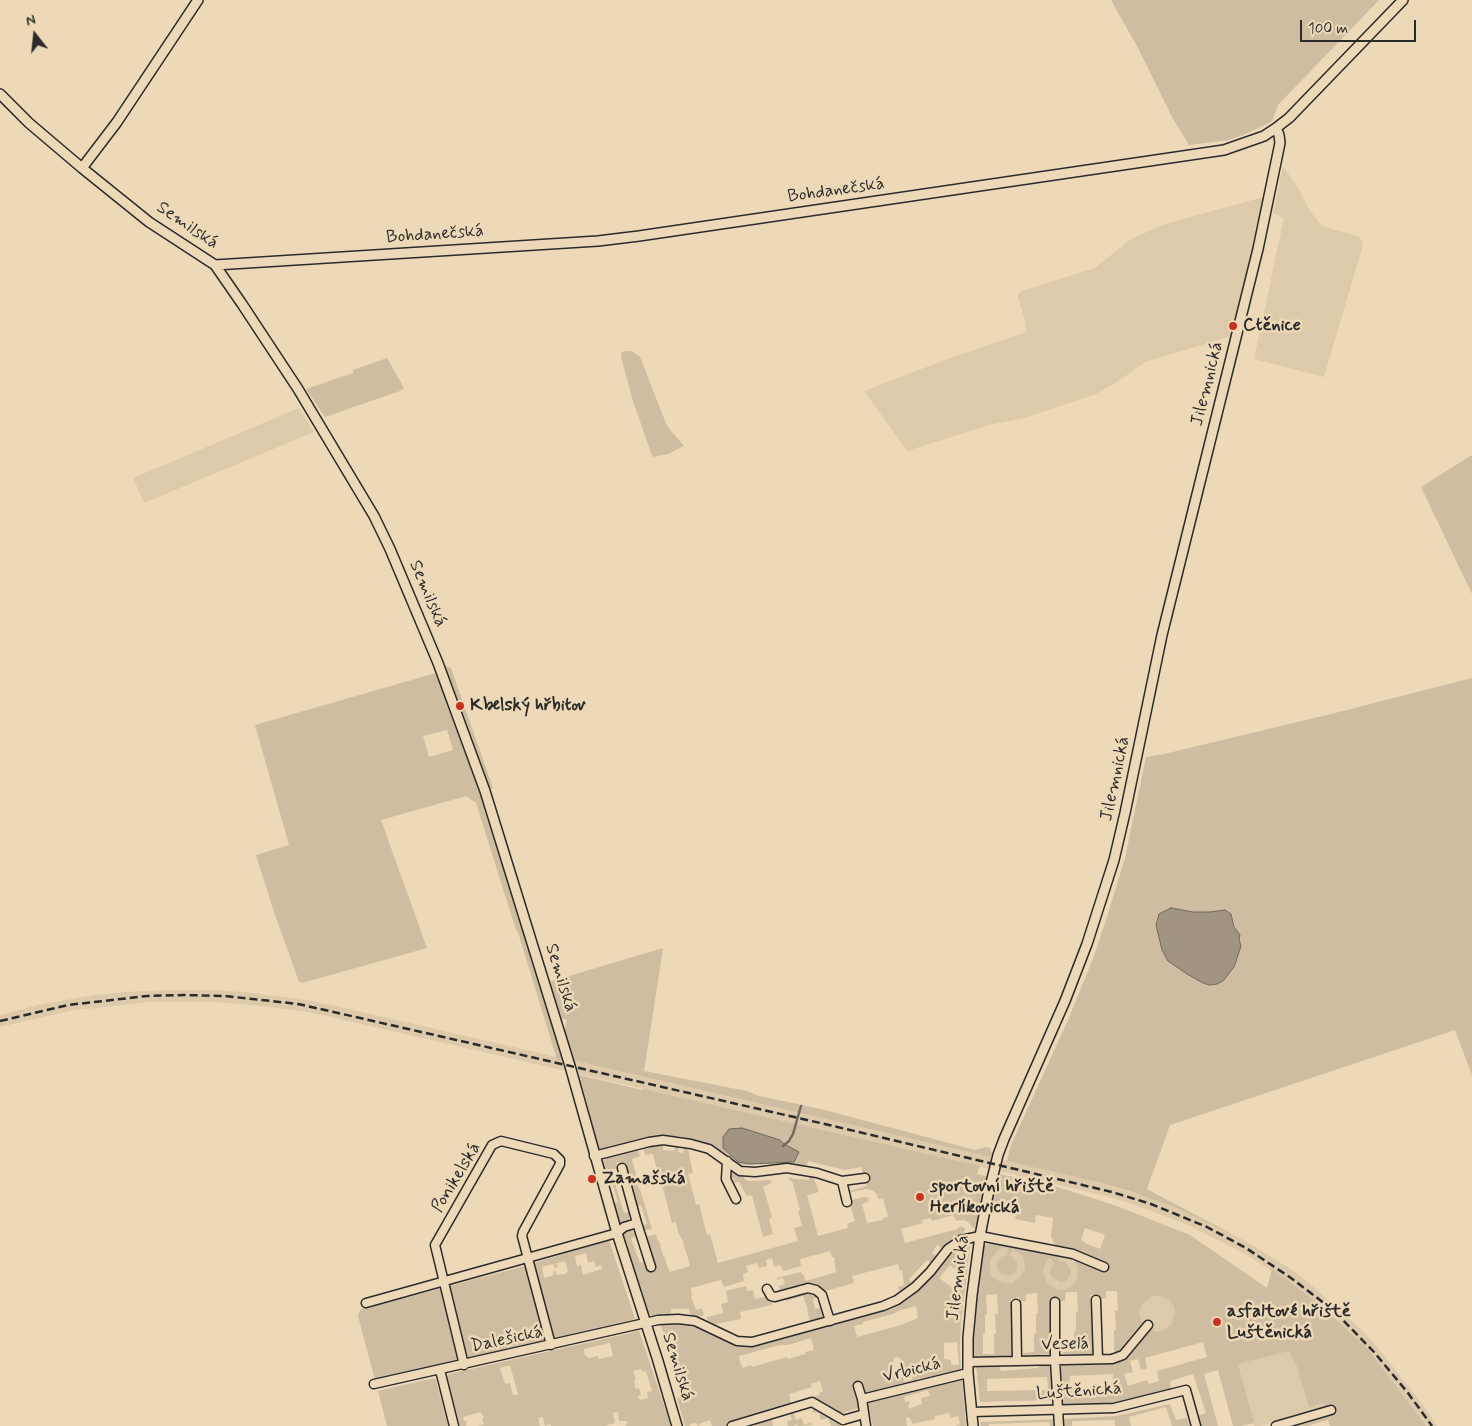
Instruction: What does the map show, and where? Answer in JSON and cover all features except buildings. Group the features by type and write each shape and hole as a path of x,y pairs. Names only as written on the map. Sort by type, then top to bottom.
{"street":[{"path":"82,168 117,122 198,0"},
{"name":"Bohdanečská","path":"215,265 598,241 1224,150 1264,136 1294,113 1403,0"},
{"name":"Semilská","path":"0,94 29,123 149,222 215,265 298,390 374,516 390,548 438,663 484,790 546,986 616,1233 677,1426"},
{"name":"Jilemnická","path":"973,1426 968,1373 968,1338 980,1236 998,1155 1068,993 1087,944 1114,860 1162,635 1258,249 1280,143 1276,128"},
{"path":"594,1156 663,1140 709,1149 740,1171 755,1172 787,1168 817,1173 842,1181 865,1178"},
{"name":"Ponikelská","path":"443,1282 435,1245 492,1145 497,1142 501,1141 554,1154 560,1160 560,1164 522,1232 529,1258"},
{"path":"727,1162 726,1178 736,1199"},
{"path":"622,1168 651,1268"},
{"path":"842,1181 847,1202"},
{"path":"366,1303 616,1233 624,1227 637,1223"},
{"path":"980,1236 1073,1254 1104,1267"},
{"name":"Dalešická","path":"374,1384 665,1320 695,1321 736,1341 752,1342 883,1306 898,1300 930,1272 948,1248 961,1240 980,1236"},
{"path":"529,1258 551,1345"},
{"path":"443,1282 464,1365"},
{"path":"767,1289 771,1296 774,1297 808,1288 816,1290 822,1296 830,1321"},
{"path":"1096,1300 1098,1359"},
{"path":"1055,1302 1055,1360 1059,1426"},
{"path":"1016,1304 1017,1360"},
{"name":"Veselá","path":"968,1362 1112,1359 1123,1355 1148,1325"},
{"path":"440,1370 454,1426"},
{"name":"Vrbická","path":"862,1399 968,1373"},
{"name":"Vrbická","path":"858,1386 866,1426"},
{"name":"Luštěnická","path":"972,1412 1114,1408 1186,1390 1196,1426"},
{"path":"732,1426 812,1402 844,1423 864,1414"},
{"path":"1276,1426 1331,1410"}],"shaded area":[{"path":"1111,0 1379,0 1278,105 1271,122 1229,140 1189,145 1172,117 1138,48"},
{"path":"1283,166 1298,188 1310,211 1322,226 1360,237 1363,245 1324,377 1254,359 1284,218 1273,213"},
{"path":"1267,196 1235,335 1145,362 1096,394 1024,418 989,425 907,451 864,391 1026,332 1025,320 1018,298 1018,294 1022,291 1095,268 1131,239 1165,224"},
{"path":"632,351 640,357 667,426 684,446 668,454 653,457 633,401 621,357 622,352"},
{"path":"387,358 404,388 400,391 325,417 306,389 353,373 353,370"},
{"path":"299,408 314,432 144,503 133,478"},
{"path":"1472,455 1472,594 1421,487"},
{"path":"438,663 451,668 493,788 484,790"},
{"path":"436,673 494,831 566,1062 557,1060 476,803 466,796 381,820 427,948 302,983 299,982 256,855 289,845 255,725","holes":["447,730 453,750 429,757 423,736"]},
{"path":"1472,678 1472,1075 1455,1030 1170,1125 1147,1189 1226,1231 1174,1207 1129,1191 1007,1161 1011,1145 1068,1020 1094,956 1125,858 1146,757 1331,714"},
{"path":"1171,908 1193,912 1225,910 1231,914 1234,927 1240,935 1241,946 1234,967 1223,981 1209,985 1203,983 1168,961 1162,950 1156,925 1159,914"},
{"path":"663,948 644,1071 747,1091 759,1096 821,1109 975,1150 986,1147 990,1148 992,1153 990,1157 571,1060 564,1034 567,1020 559,1017 549,982"},
{"path":"169,990 216,990 253,993 340,1007 1081,1178 1153,1199 1210,1222 1249,1243 1309,1283 1362,1330 1427,1410 1437,1426 1425,1426 1272,1271 1243,1253 1190,1226 1110,1197 309,1012 215,1002 148,1002 69,1011 0,1027 0,1015 38,1005 94,995"},
{"path":"579,1075 980,1166 977,1174 990,1177 977,1227 973,1228 964,1220 956,1221 953,1215 932,1221 931,1218 922,1220 923,1223 901,1229 905,1243 957,1229 960,1226 965,1228 965,1230 962,1235 954,1238 942,1248 937,1245 932,1253 936,1256 931,1263 927,1260 909,1279 912,1283 900,1292 898,1287 904,1285 902,1270 900,1271 898,1264 852,1276 854,1283 825,1291 780,1292 779,1286 785,1284 783,1278 777,1280 777,1278 801,1272 806,1281 836,1272 834,1257 832,1257 830,1251 800,1259 801,1266 783,1271 780,1265 774,1267 772,1258 766,1260 767,1266 759,1268 757,1263 746,1266 748,1272 743,1274 744,1281 724,1287 721,1280 691,1288 691,1296 696,1310 702,1308 704,1315 697,1317 690,1314 689,1309 671,1309 671,1314 652,1316 647,1312 622,1237 626,1230 632,1231 637,1236 631,1238 640,1263 646,1261 648,1269 655,1266 645,1237 656,1234 670,1272 690,1266 676,1222 672,1223 653,1154 645,1155 643,1147 652,1144 663,1144 663,1150 674,1151 675,1147 679,1147 678,1152 683,1153 684,1148 688,1149 693,1173 688,1174 696,1205 699,1204 707,1235 710,1234 718,1263 798,1241 794,1228 802,1226 798,1211 800,1210 793,1183 788,1178 809,1180 810,1176 813,1176 819,1192 807,1195 818,1236 848,1228 847,1224 855,1221 849,1201 864,1197 869,1198 868,1202 862,1204 867,1223 883,1220 883,1218 888,1217 883,1198 878,1199 877,1194 872,1190 849,1191 867,1186 861,1167 845,1170 808,1161 807,1165 796,1165 794,1163 741,1165 712,1145 679,1136 655,1136 603,1150 596,1147 586,1111 589,1110","holes":["723,1137 780,1140 784,1144 738,1162 724,1148"]},
{"path":"742,1128 780,1140 799,1152 794,1162 750,1164 738,1162 723,1148 723,1137 729,1129"},
{"path":"637,1148 640,1156 632,1159 636,1181 652,1229 645,1230 641,1226 647,1224 641,1205 635,1206 623,1162 616,1163 618,1168 611,1170 624,1213 629,1212 629,1219 624,1223 620,1222 616,1216 615,1203 618,1202 611,1179 608,1179 601,1164 608,1156"},
{"path":"735,1171 749,1181 771,1181 772,1183 763,1187 772,1217 769,1219 773,1234 763,1237 752,1195 747,1196 739,1182 732,1182 735,1180 734,1178 731,1179 730,1176"},
{"path":"999,1174 1051,1185 1114,1205 1190,1235 1267,1288 1272,1268 1317,1303 1367,1348 1426,1426 1330,1426 1328,1420 1307,1426 1286,1426 1327,1410 1322,1403 1309,1408 1297,1367 1289,1351 1238,1364 1254,1423 1233,1426 1218,1370 1204,1374 1218,1426 1200,1426 1197,1416 1206,1413 1193,1374 1170,1381 1171,1389 1123,1403 1066,1406 1062,1403 1061,1379 1061,1366 1065,1362 1117,1359 1114,1350 1114,1330 1116,1330 1115,1311 1118,1310 1117,1291 1106,1291 1106,1298 1100,1299 1099,1294 1090,1295 1093,1354 1063,1354 1063,1352 1074,1351 1076,1312 1078,1312 1077,1292 1066,1292 1065,1301 1051,1302 1052,1354 1024,1356 1023,1353 1034,1352 1036,1313 1038,1313 1037,1293 1026,1294 1026,1301 1019,1302 1019,1297 1011,1299 1013,1357 972,1357 973,1317 981,1246 991,1243 1041,1251 1046,1255 1058,1252 1051,1236 1053,1218 1036,1215 1035,1223 1015,1219 1017,1211 991,1206","holes":["1085,1228 1105,1235 1100,1249 1081,1240","1002,1248 1008,1248 1007,1255 1001,1257 997,1262 997,1269 1001,1274 1010,1276 1017,1269 1017,1262 1010,1255 1013,1249 1022,1255 1025,1269 1021,1276 1012,1283 1004,1283 992,1276 990,1260 997,1251","1060,1254 1073,1259 1078,1270 1074,1284 1069,1288 1061,1290 1047,1283 1043,1272 1046,1262 1050,1258 1054,1263 1050,1272 1052,1278 1061,1282 1067,1280 1071,1270 1065,1262 1059,1261 1057,1255","997,1294 998,1314 995,1314 994,1354 983,1354 983,1334 985,1334 985,1315 987,1314 986,1295","1156,1296 1169,1300 1174,1307 1175,1313 1172,1323 1166,1329 1158,1332 1148,1329 1151,1323 1149,1321 1144,1325 1140,1318 1139,1312 1142,1304 1151,1297","1203,1342 1207,1357 1157,1371 1159,1381 1149,1384 1147,1380 1128,1386 1124,1374 1133,1372 1130,1361 1138,1359 1141,1370 1147,1368 1145,1358","1113,1374 1113,1388 1070,1389 1070,1376"]},
{"path":"609,1240 635,1319 553,1338 534,1263","holes":["586,1253 588,1263 594,1261 596,1267 601,1265 602,1269 583,1275 581,1265 577,1266 575,1258","565,1261 568,1271 566,1274 557,1275 553,1271 554,1275 544,1278 542,1267 553,1264 555,1268 558,1267 557,1263"]},
{"path":"966,1244 970,1246 961,1322 961,1370 919,1378 917,1381 865,1394 861,1382 853,1384 859,1408 838,1414 812,1400 727,1426 712,1426 710,1420 698,1426 696,1423 685,1426 677,1398 687,1392 686,1386 681,1387 661,1325 677,1323 696,1326 713,1333 727,1342 747,1346 756,1345 887,1309 917,1290 931,1277 947,1256 960,1245","holes":["950,1265 963,1276 953,1288 939,1278","916,1306 918,1318 901,1325 857,1337 854,1326","811,1338 814,1350 788,1359 787,1357 743,1368 739,1356 780,1345 788,1345","957,1342 959,1365 951,1365 951,1360 944,1359 944,1343","898,1357 901,1359 905,1371 911,1372 913,1379 905,1382 903,1377 899,1378 892,1375 889,1363 894,1361 894,1358","820,1381 823,1391 819,1395 791,1403 789,1394 812,1387 811,1384"]},
{"path":"1007,1247 1020,1252 1025,1265 1020,1278 1007,1283 994,1278 989,1265 994,1252"},
{"path":"1061,1254 1073,1260 1079,1272 1073,1284 1061,1290 1049,1284 1043,1272 1049,1260"},
{"path":"525,1266 545,1340 468,1358 449,1286"},
{"path":"746,1286 747,1291 753,1290 755,1299 765,1297 767,1300 770,1300 804,1291 811,1292 818,1297 813,1299 815,1309 820,1308 823,1314 822,1317 810,1321 803,1296 786,1301 785,1299 772,1303 772,1305 740,1312 741,1319 716,1324 708,1321 708,1317 723,1313 721,1304 728,1302 726,1291"},
{"path":"440,1289 459,1360 375,1380 358,1316 361,1309"},
{"path":"1157,1296 1170,1301 1175,1314 1170,1327 1157,1332 1144,1327 1139,1314 1144,1301"},
{"path":"639,1331 671,1426 625,1426 627,1421 619,1421 618,1412 613,1413 615,1423 604,1426 551,1426 550,1424 545,1426 543,1417 538,1418 540,1426 478,1426 484,1424 481,1412 463,1417 464,1421 467,1421 466,1426 460,1426 447,1377 449,1374","holes":["610,1343 613,1356 599,1359 598,1356 588,1358 585,1356 584,1349","510,1365 517,1395 513,1395 510,1383 505,1384 500,1368","641,1369 643,1372 646,1371 652,1391 647,1392 648,1398 640,1400 638,1396 641,1395 639,1388 636,1389 633,1371"]},
{"path":"1290,1350 1309,1408 1322,1403 1327,1410 1254,1426 1238,1364"},
{"path":"1043,1362 1051,1363 1055,1400 980,1402 976,1365 999,1365 1001,1371 1038,1368","holes":["1047,1377 1048,1390 987,1391 987,1379"]},
{"path":"434,1378 448,1426 387,1426 378,1391"},
{"path":"962,1380 966,1426 955,1426 960,1424 958,1416 951,1418 949,1413 935,1416 935,1419 913,1424 909,1417 906,1418 907,1426 873,1426 867,1403","holes":["928,1390 930,1396 921,1398 922,1404 909,1409 909,1401 905,1402 904,1397"]},
{"path":"1170,1404 1176,1420 1187,1418 1190,1426 1172,1426 1166,1407 1129,1417 1131,1426 1115,1426 1115,1420 1072,1421 1072,1426 1062,1426 1061,1419 1116,1416"},
{"path":"811,1405 829,1417 832,1416 839,1420 841,1426 831,1426 828,1418 821,1420 819,1413 813,1412 811,1406 794,1413 796,1420 802,1418 804,1425 811,1422 812,1426 798,1426 797,1424 788,1426 787,1422 792,1420 790,1413 772,1418 773,1426 756,1426 755,1424 746,1426"},
{"path":"1057,1419 1057,1426 1050,1426 1049,1422 989,1424 989,1426 981,1426 980,1422"}],"waterway":[{"path":"783,1146 793,1134 801,1106"}],"railway":[{"path":"0,1021 68,1005 147,996 225,996 298,1004 829,1125 1112,1192 1151,1204 1207,1227 1246,1248 1291,1278 1339,1316 1374,1352 1432,1426"}],"place":[{"name":"Ctěnice","path":"1233,326"},
{"name":"Kbelský hřbitov","path":"460,706"},
{"name":"Zamašská","path":"592,1179"},
{"name":"sportovní hřiště Herlíkovická","path":"920,1197"},
{"name":"asfaltové hřiště Luštěnická","path":"1217,1322"}]}
